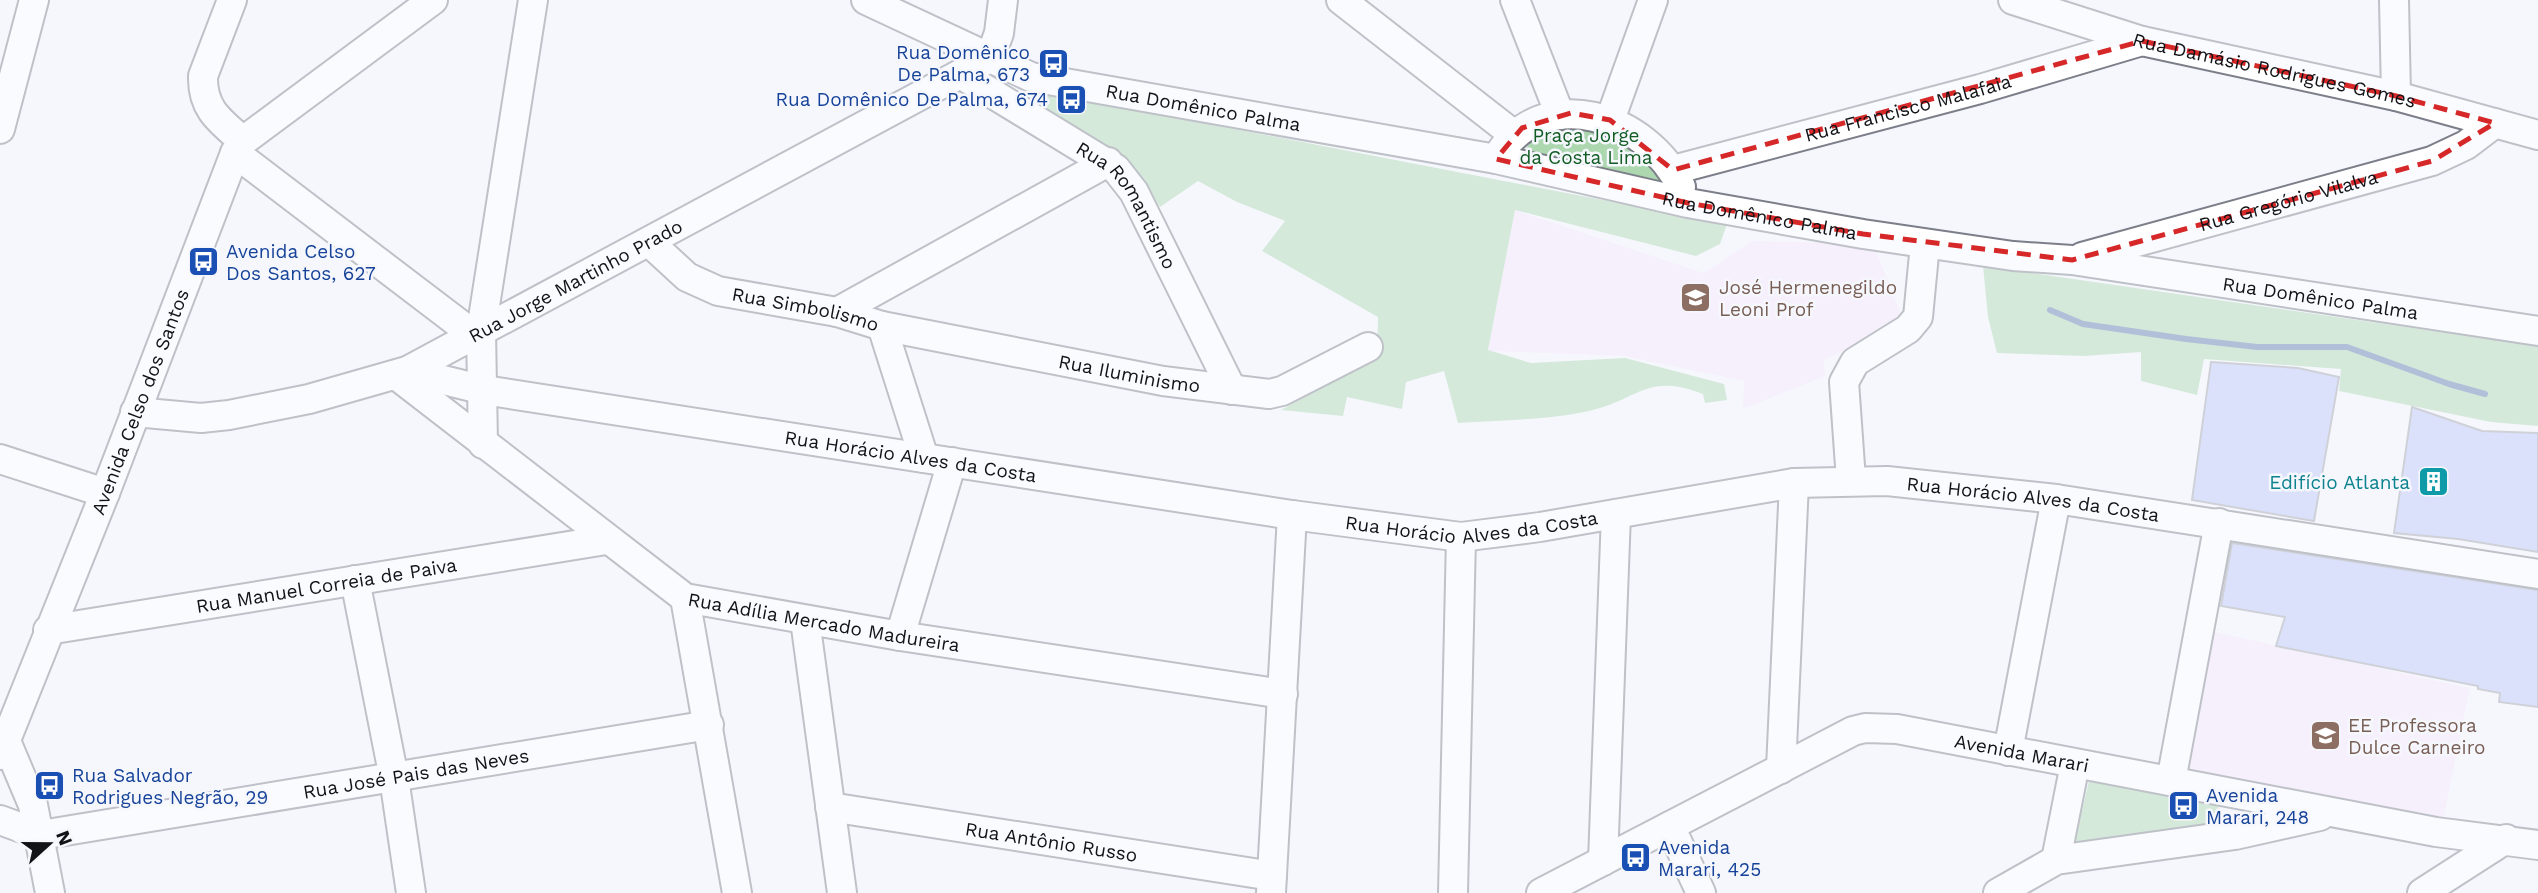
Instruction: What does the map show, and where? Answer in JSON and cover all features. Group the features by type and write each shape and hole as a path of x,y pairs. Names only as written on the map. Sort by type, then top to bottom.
{"street":[{"path":"0,129 34,0"},
{"path":"232,0 203,76 208,108 239,147 478,333"},
{"path":"239,147 408,11 433,0"},
{"path":"483,444 484,390 478,333 533,0"},
{"name":"Rua Domênico Palma","path":"866,0 1031,77 1496,159 1688,203 1925,244 2012,256 2072,260 2538,331"},
{"path":"990,58 999,33 1003,0"},
{"path":"1341,0 1513,134"},
{"path":"1515,0 1560,115"},
{"path":"1610,120 1653,0"},
{"path":"2394,0 2396,96"},
{"name":"Rua Damásio Rodrigues Gomes","path":"2021,1 2142,41 2396,96 2538,135"},
{"name":"Rua Francisco Malafaia","path":"1673,170 1980,89 2142,41"},
{"name":"Rua Jorge Martinho Prado","path":"135,412 201,418 229,415 309,399 401,373 990,58"},
{"name":"Rua Romantismo","path":"962,75 1108,162 1134,192 1232,390"},
{"path":"1496,159 1513,134 1538,121 1560,115 1583,114 1610,120 1639,138 1673,170 1688,203"},
{"name":"Rua Gregório Vilalva","path":"2072,260 2432,161 2466,145 2495,123"},
{"name":"Avenida Celso dos Santos","path":"3,748 239,147"},
{"path":"837,312 1108,162"},
{"name":"Rua Simbolismo","path":"649,242 687,277 718,291 837,312 882,326 924,458"},
{"path":"1851,480 1844,382 1855,362 1908,329 1918,317 1925,244"},
{"name":"Rua Iluminismo","path":"882,326 1091,368 1269,394 1282,391 1367,347"},
{"name":"Rua Horácio Alves da Costa","path":"401,373 484,390 1292,515 1461,537 1616,514 1794,483 1851,480 2056,499 2538,574"},
{"name":"Rua Adília Mercado Madureira","path":"401,373 483,444 685,598 900,636 1283,694"},
{"path":"0,459 105,493"},
{"path":"900,636 952,462"},
{"path":"1781,769 1794,483"},
{"path":"2008,751 2056,499"},
{"path":"1603,861 1616,514"},
{"path":"1272,885 1292,515"},
{"path":"2171,781 2219,523"},
{"path":"1454,893 1461,537"},
{"name":"Rua Manuel Correia de Paiva","path":"48,630 606,540"},
{"path":"355,580 394,778 411,893"},
{"path":"685,598 737,893"},
{"path":"805,620 842,893"},
{"name":"Rua José Pais das Neves","path":"41,835 709,725"},
{"name":"Avenida Marari","path":"1541,893 1865,728 1898,729 2436,832 2538,845"},
{"path":"3,748 29,794 41,835 50,893"},
{"path":"2056,860 2075,764"},
{"name":"Rua Antônio Russo","path":"830,807 1272,885"},
{"path":"1998,893 2056,860 2235,835 2333,813"},
{"path":"0,820 41,835"},
{"path":"1670,826 1701,893"},
{"path":"2422,893 2506,839"}],"highlighted area":[{"path":"2142,41 2396,96 2495,123 2432,161 2072,260 1863,234 1688,203 1496,159 1522,128 1571,113 1610,120 1673,170"}],"shaded area":[{"name":"José Hermenegildo Leoni Prof","path":"1515,210 1704,273 1752,241 1873,243 1904,322 1824,360 1825,376 1743,409 1744,381 1624,356 1488,351"},
{"name":"EE Professora Dulce Carneiro","path":"2201,629 2470,688 2441,831 2184,783"}],"green space":[{"path":"1033,90 1727,224 1720,244 1696,256 1515,210 1488,350 1531,363 1625,358 1724,384 1727,400 1705,403 1703,394 1684,388 1655,387 1606,406 1574,414 1458,423 1444,371 1406,382 1402,409 1347,397 1343,416 1281,410 1377,357 1378,317 1262,251 1285,221 1237,202 1198,181 1160,207 1133,166 1030,99"},
{"name":"Praça Jorge da Costa Lima","path":"1570,122 1629,140 1670,189 1521,155 1537,134"},
{"path":"1983,266 2538,346 2538,426 2491,422 2339,391 2341,369 2204,359 2197,395 2141,381 2141,352 2084,356 1997,353 1988,317"},
{"path":"2089,781 2216,803 2231,829 2074,844"}],"building":[{"path":"2211,362 2298,368 2339,377 2314,521 2192,500"},
{"path":"2412,407 2482,431 2538,433 2538,552 2458,539 2394,533"},
{"path":"2232,543 2538,590 2538,707 2499,702 2500,693 2478,689 2478,686 2276,646 2285,617 2221,606"}],"waterway":[{"path":"2050,310 2083,324 2186,339 2257,347 2347,347 2449,384 2485,394"}],"place":[{"name":"Rua Domênico De Palma, 673","path":"1053,63"},
{"name":"Rua Domênico De Palma, 674","path":"1071,99"},
{"name":"Avenida Celso Dos Santos, 627","path":"203,262"},
{"name":"José Hermenegildo Leoni Prof","path":"1696,298"},
{"name":"Edifício Atlanta","path":"2433,482"},
{"name":"EE Professora Dulce Carneiro","path":"2325,736"},
{"name":"Rua Salvador Rodrigues Negrão, 29","path":"49,786"},
{"name":"Avenida Marari, 248","path":"2183,806"},
{"name":"Avenida Marari, 425","path":"1635,858"}]}
